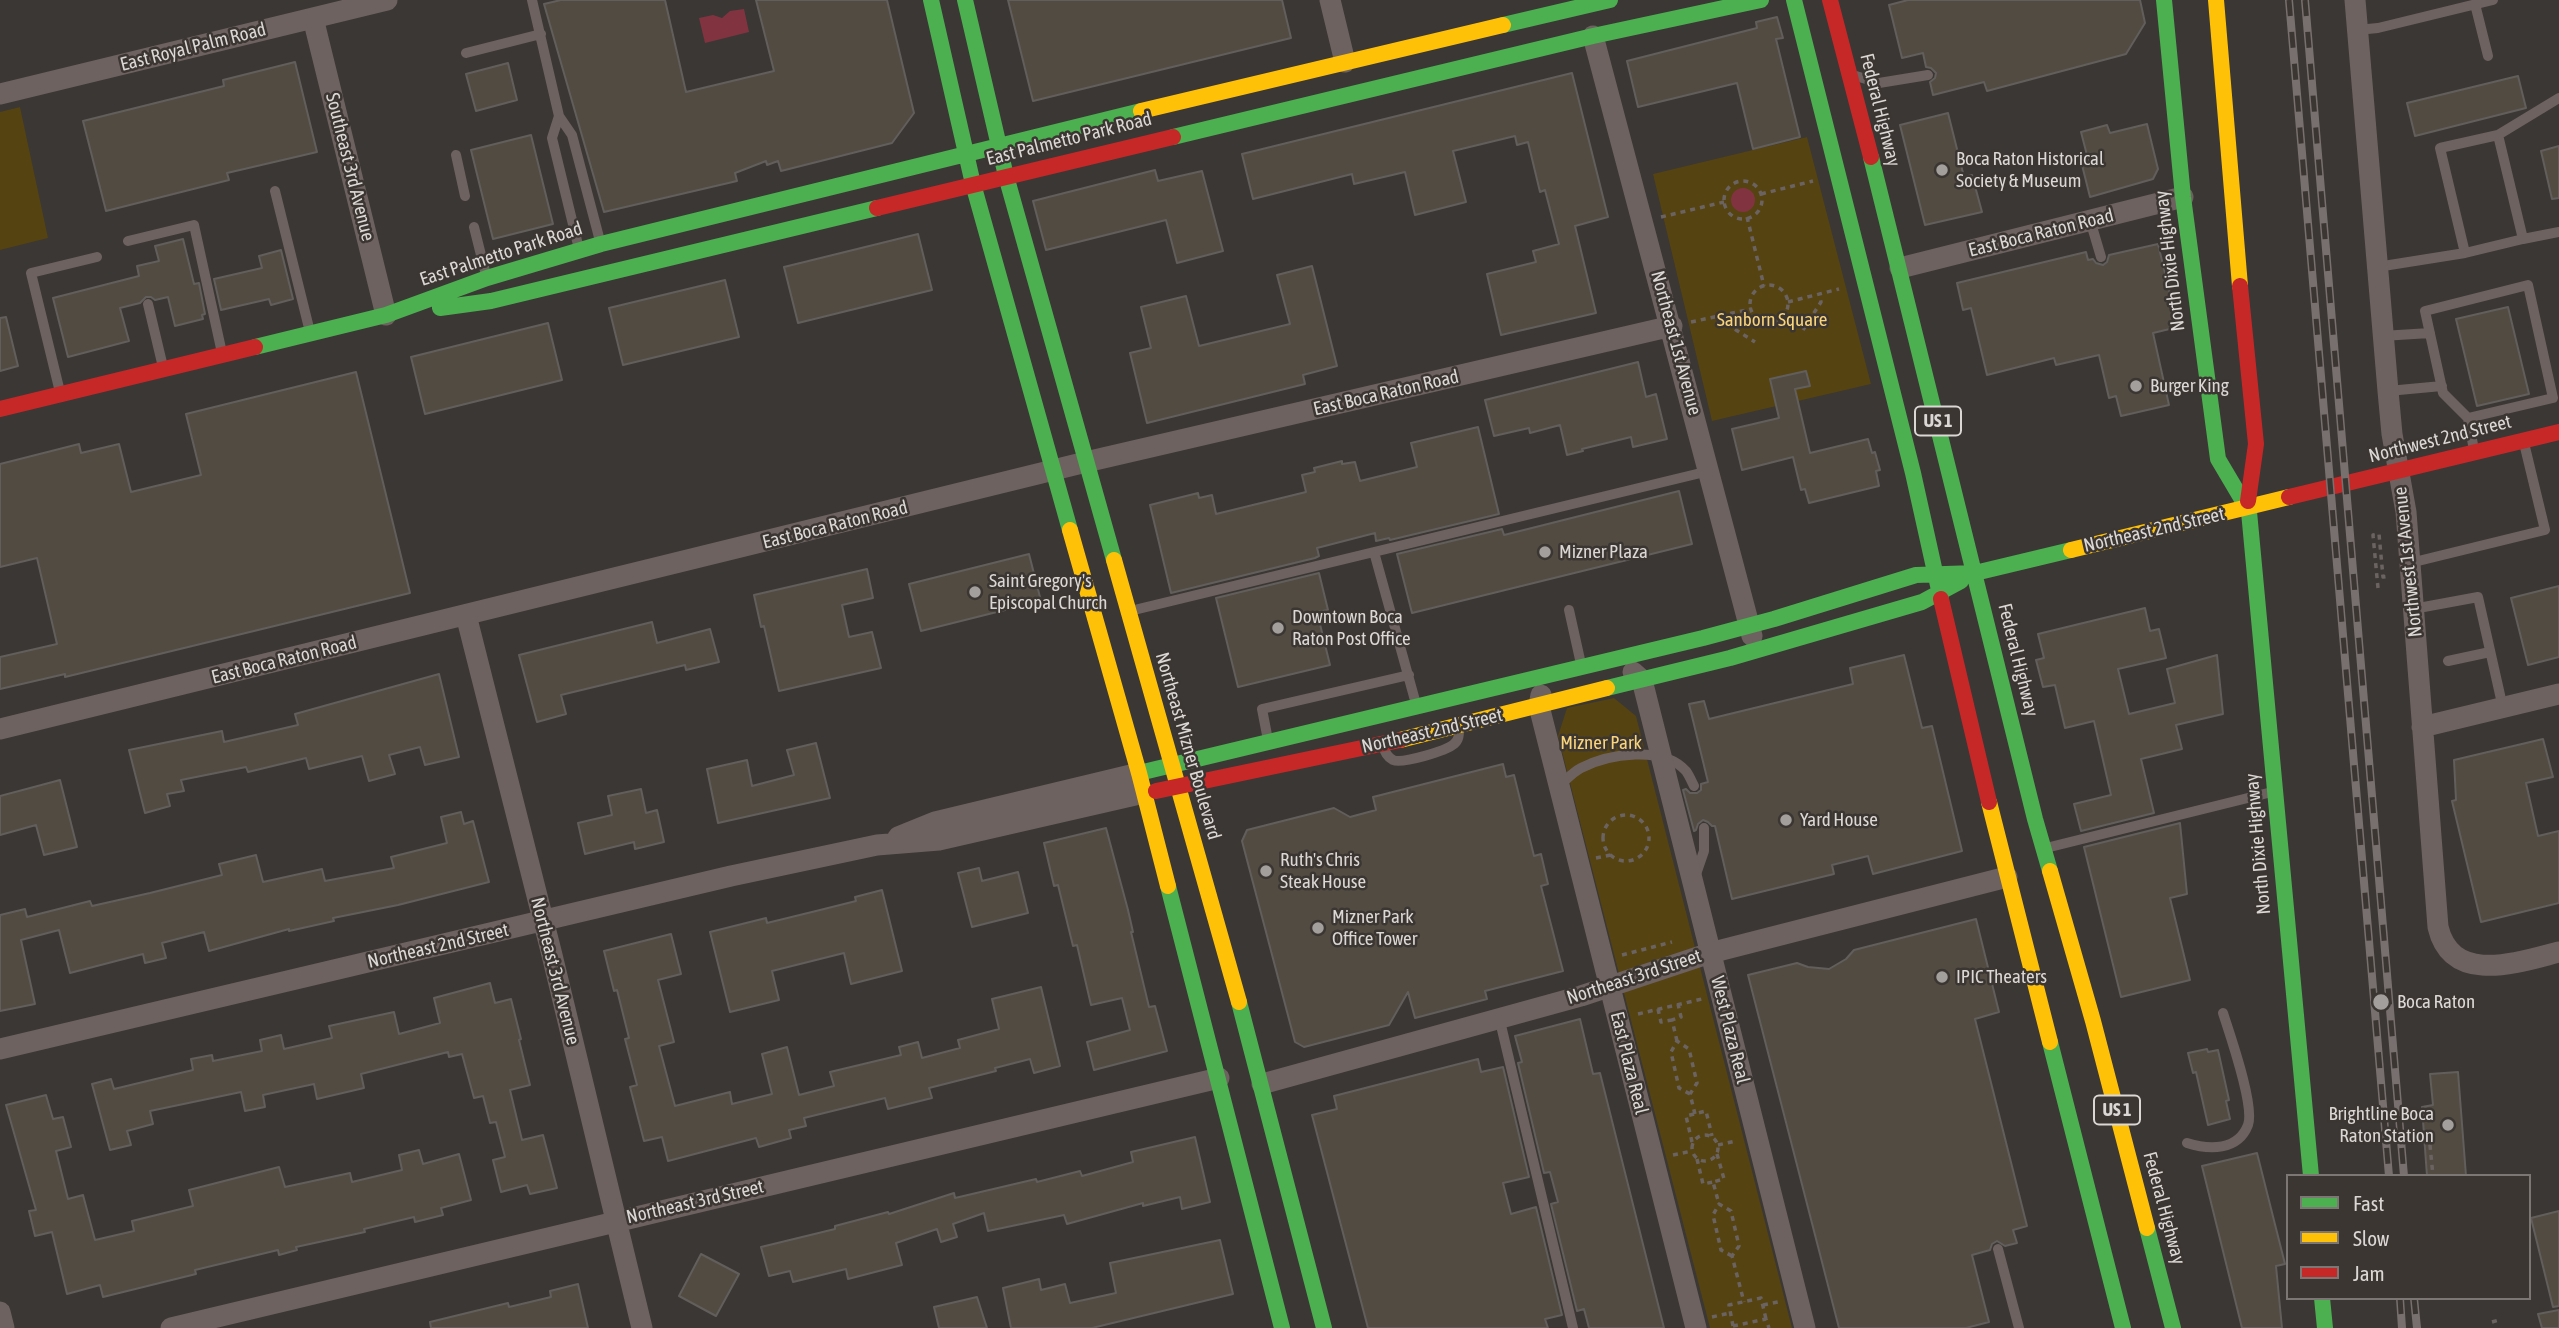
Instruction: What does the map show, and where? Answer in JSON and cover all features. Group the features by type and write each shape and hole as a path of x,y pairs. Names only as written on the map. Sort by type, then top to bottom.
{"main road":[{"path":"931,0 972,184 1141,783 1282,1328"},
{"name":"Northeast Mizner Boulevard","path":"965,0 1006,176 1262,1084 1324,1328"},
{"name":"East Palmetto Park Road","path":"0,409 386,315 486,278 579,249 1578,3 1609,0"},
{"name":"East Palmetto Park Road","path":"386,315 491,302 1593,36 1761,0"},
{"name":"US 1","path":"1794,0 1907,449 1971,732 2123,1328"},
{"name":"Federal Highway","path":"1830,0 1900,268 2044,849 2093,1021 2173,1328"},
{"name":"North Dixie Highway","path":"2164,0 2183,197 2218,459 2247,508"},
{"name":"North Dixie Highway","path":"2216,0 2256,444 2247,508 2311,1174"},
{"name":"Northwest 2nd Street","path":"2332,487 2559,432"},
{"name":"Northeast 2nd Street","path":"1141,783 1171,765 1749,626 1907,578 1975,573 2332,487"},
{"name":"Northeast 2nd Street","path":"1141,783 1177,787 1382,744 1587,694 1756,651 1922,602 1975,573"},
{"path":"2322,1300 2325,1328"}],"street":[{"name":"East Royal Palm Road","path":"0,94 387,0"},
{"path":"1330,0 1345,62"},
{"name":"Northwest 1st Avenue","path":"2354,0 2382,336 2406,512 2402,569 2413,609 2438,927 2442,940 2453,953 2465,961 2486,967 2559,952"},
{"name":"Southeast 3rd Avenue","path":"313,18 386,315"},
{"name":"Northeast 1st Avenue","path":"1593,36 1756,651"},
{"name":"East Boca Raton Road","path":"1900,268 2183,197"},
{"name":"East Boca Raton Road","path":"0,729 1086,463 1672,326"},
{"name":"Northeast 3rd Avenue","path":"466,615 642,1328"},
{"path":"1619,659 1642,680"},
{"name":"East Plaza Real","path":"1547,676 1539,706 1696,1328"},
{"name":"West Plaza Real","path":"1642,680 1805,1328"},
{"path":"2422,727 2559,694"},
{"name":"Northeast 2nd Street","path":"0,1049 731,876 877,845 935,822 989,818 1141,783"},
{"name":"Northeast 3rd Street","path":"1262,1084 1581,996 1708,943 2007,877"},
{"name":"Northeast 3rd Street","path":"171,1328 1219,1078"},
{"path":"0,1312 4,1328"}],"lane":[{"path":"532,0 559,117 572,135 601,244"},
{"path":"2357,30 2378,28 2493,0"},
{"path":"2475,4 2488,56"},
{"path":"466,53 541,34"},
{"path":"1849,74 1878,83 1928,75"},
{"path":"2465,253 2441,148 2498,135 2559,98"},
{"path":"559,117 552,138 579,249"},
{"path":"2498,135 2523,239"},
{"path":"456,155 466,196"},
{"path":"275,191 311,335"},
{"path":"2090,220 2101,257"},
{"path":"128,241 194,225 223,355"},
{"path":"474,227 486,278"},
{"path":"2377,267 2465,253 2559,232"},
{"path":"60,395 31,273 97,257"},
{"path":"2468,418 2553,398 2528,285 2425,311 2443,393 2468,418 2474,453"},
{"path":"148,304 164,370"},
{"path":"2382,336 2430,333"},
{"path":"2388,391 2442,386"},
{"path":"2402,569 2545,530 2524,441"},
{"path":"1128,611 1709,471"},
{"path":"1374,552 1423,734"},
{"path":"2413,609 2478,597 2503,708"},
{"path":"1569,610 1587,694"},
{"path":"2448,661 2490,653"},
{"path":"1269,742 1262,709 1409,675"},
{"path":"1375,717 1385,754 1391,759 1399,761 1427,755 1446,749 1460,736 1453,698"},
{"path":"1559,786 1578,769 1606,757 1661,756 1686,771 1694,786"},
{"path":"2044,849 2274,792"},
{"path":"1693,883 1704,852 1704,828"},
{"path":"2187,1143 2206,1149 2222,1147 2237,1139 2249,1124 2248,1100 2224,1013"},
{"path":"1499,1017 1573,1328"},
{"path":"1998,1248 2019,1328"}],"path":[{"path":"1761,194 1822,179"},
{"path":"1740,181 1753,184 1761,194 1760,206 1747,218 1734,216 1724,202 1724,196 1730,186 1740,181"},
{"path":"1643,222 1724,202"},
{"path":"1747,218 1764,286"},
{"path":"1764,286 1779,288 1788,302 1783,316 1772,323 1760,320 1751,309 1753,295 1764,286"},
{"path":"1788,302 1848,287"},
{"path":"1803,330 1821,302 1819,294"},
{"path":"1672,326 1751,309"},
{"path":"1723,315 1726,323 1755,342"},
{"path":"2378,588 2373,535 2379,534 2383,577 2402,569"},
{"path":"1620,816 1636,817 1647,828 1648,843 1640,856 1634,859 1614,857 1605,845 1604,832 1607,825 1620,816"},
{"path":"1603,959 1708,943"},
{"path":"1618,1019 1721,994"},
{"path":"1657,1009 1661,1022 1672,1020 1681,1017 1678,1004"},
{"path":"1672,1020 1678,1041 1689,1049 1695,1072 1697,1083 1690,1094 1695,1114"},
{"path":"1678,1041 1671,1052 1679,1088 1690,1094"},
{"path":"1706,1111 1712,1136 1717,1143 1724,1179 1703,1184 1697,1158 1692,1151 1686,1116 1706,1111"},
{"path":"1692,1142 1701,1135 1712,1136"},
{"path":"2430,1135 2432,1174"},
{"path":"1697,1158 1710,1160 1717,1154"},
{"path":"1713,1182 1719,1204 1713,1215 1721,1250 1732,1256 1744,1302"},
{"path":"1719,1204 1731,1211 1739,1246 1732,1256"},
{"path":"1766,1319 1733,1327 1729,1305 1761,1298 1769,1328"},
{"path":"2493,1322 2499,1320"}],"green space":[{"path":"20,107 48,238 0,250 0,112"},
{"name":"Sanborn Square","path":"1807,137 1871,384 1712,421 1653,174"},
{"name":"Mizner Park","path":"1614,698 1636,716 1792,1328 1710,1328 1558,736 1567,708"}],"shaded area":[{"path":"744,9 749,32 705,43 699,18 713,15 722,18 730,11"},
{"path":"1743,188 1754,195 1755,200 1748,211 1743,212 1732,205 1731,200 1738,189"}],"building":[{"path":"561,0 665,0 686,92 774,71 756,0 887,0 914,113 892,143 781,171 778,161 767,165 766,161 735,173 737,181 604,212 544,4"},
{"path":"1008,0 1282,0 1291,38 1033,101"},
{"path":"1908,0 2140,0 2145,23 2126,54 1987,91 1984,82 1933,95 1930,82 1936,73 1926,67 1923,53 1902,58 1889,5"},
{"path":"1777,17 1783,38 1776,39 1800,137 1753,149 1737,83 1638,107 1627,61 1757,28 1756,22"},
{"path":"295,62 317,152 227,173 229,180 106,211 83,121 224,86 223,80"},
{"path":"508,63 517,100 476,111 466,74"},
{"path":"1572,73 1608,217 1575,226 1596,313 1501,335 1487,274 1536,262 1533,251 1559,244 1545,190 1540,192 1528,142 1517,145 1515,136 1453,151 1466,202 1415,215 1405,172 1354,184 1352,174 1253,199 1242,154"},
{"path":"2518,76 2526,108 2415,136 2407,103"},
{"name":"Boca Raton Historical Society & Museum","path":"1948,113 1964,177 1972,175 1982,212 1925,225 1900,125"},
{"path":"2147,124 2158,169 2153,179 2090,197 2082,165 2089,163 2081,132 2107,125 2110,133"},
{"path":"531,135 553,224 493,239 471,150"},
{"path":"2559,146 2559,198 2552,199 2541,151"},
{"path":"1155,170 1158,181 1202,171 1223,251 1177,263 1166,220 1046,250 1033,201"},
{"path":"918,234 932,290 798,323 784,267"},
{"path":"183,239 194,284 199,283 205,314 202,315 203,319 175,326 168,297 155,300 146,297 140,303 120,308 129,341 68,357 53,298 139,276 137,266 159,261 155,246"},
{"path":"2158,244 2178,327 2153,333 2169,405 2121,416 2116,396 2109,398 2099,355 2056,365 2054,358 1987,375 1971,308 1963,310 1957,283 2086,252 2088,260 2093,259 2103,265 2109,255"},
{"path":"281,250 293,299 271,305 269,299 221,310 214,279 262,268 259,256"},
{"path":"1312,266 1337,366 1303,375 1305,384 1147,423 1130,353 1151,348 1141,307 1186,296 1199,346 1290,324 1277,275"},
{"path":"725,280 739,337 623,365 609,308"},
{"path":"2508,307 2529,394 2477,406 2456,319"},
{"path":"6,317 18,366 0,371 0,318"},
{"path":"548,323 562,380 425,414 411,357"},
{"path":"1638,362 1646,397 1656,394 1667,439 1633,447 1631,437 1567,455 1560,425 1530,433 1529,428 1494,436 1485,400"},
{"path":"1806,371 1810,386 1795,389 1810,453 1868,439 1880,470 1876,471 1879,486 1809,503 1805,489 1801,490 1793,457 1742,470 1732,429 1779,418 1770,379"},
{"path":"356,372 410,593 65,677 65,674 0,689 0,657 57,644 37,558 0,567 0,464 79,444 81,453 119,444 131,492 201,475 186,414"},
{"path":"1478,427 1499,514 1390,540 1376,541 1375,533 1317,548 1319,556 1315,558 1171,593 1150,505 1198,493 1199,498 1212,495 1216,514 1306,492 1302,475 1315,472 1314,468 1342,461 1342,464 1355,462 1360,481 1417,467 1411,443"},
{"name":"Mizner Plaza","path":"1679,491 1692,544 1412,613 1397,554 1502,529 1504,535"},
{"name":"Saint Gregory's Episcopal Church","path":"1029,554 1041,601 921,631 909,584"},
{"path":"867,569 873,598 842,605 849,637 872,632 881,668 779,691 754,595"},
{"path":"1319,573 1328,610 1317,612 1330,665 1238,687 1216,598"},
{"path":"2559,586 2559,657 2528,665 2511,598"},
{"path":"2145,608 2150,631 2159,629 2166,658 2118,669 2129,714 2175,703 2167,669 2217,655 2223,714 2176,725 2182,749 2141,759 2154,813 2081,831 2074,804 2111,795 2094,721 2065,728 2055,685 2043,687 2036,660 2044,658 2038,634"},
{"path":"652,622 657,643 710,629 719,662 686,670 685,665 561,695 566,714 537,722 519,655"},
{"path":"1904,655 1922,728 1932,726 1962,851 1873,874 1868,856 1832,865 1834,874 1732,899 1715,826 1703,820 1694,831 1683,790 1697,793 1701,790 1701,784 1708,782 1689,704 1704,701 1709,719 1853,684 1850,668"},
{"path":"439,674 459,757 425,765 420,747 389,755 395,774 369,781 362,756 309,769 306,758 248,772 246,767 181,780 184,791 167,794 170,806 145,813 129,750 222,731 224,742 298,725 295,714"},
{"path":"2543,739 2553,777 2526,783 2538,836 2559,831 2559,903 2481,922 2452,801 2456,800 2454,760"},
{"path":"816,743 830,798 718,823 707,769 747,760 752,786 794,775 787,750"},
{"path":"1503,764 1506,777 1514,775 1534,856 1541,854 1548,884 1541,886 1563,971 1485,991 1487,999 1415,1018 1408,992 1389,1025 1304,1047 1295,1042 1242,841 1247,830 1334,808 1350,817 1376,810 1373,797"},
{"path":"60,780 77,847 44,855 36,825 0,835 0,796"},
{"path":"641,789 646,813 657,810 664,842 635,849 634,842 585,854 578,823 612,815 608,796"},
{"path":"461,812 464,824 473,821 489,882 333,918 334,921 289,929 209,951 204,932 162,943 166,958 145,963 143,954 70,973 59,930 21,940 35,1004 0,1011 0,915 25,909 27,917 90,901 92,906 150,893 222,875 219,864 256,855 263,882 322,869 325,881 394,868 391,857 447,843 441,817"},
{"path":"2180,823 2187,894 2170,898 2190,980 2121,997 2084,847"},
{"path":"1106,828 1128,910 1149,1007 1155,1006 1167,1051 1094,1070 1087,1042 1130,1030 1122,998 1091,1005 1077,945 1073,946 1044,843"},
{"path":"979,868 982,881 1018,872 1028,913 972,927 958,873"},
{"path":"882,890 902,971 851,984 844,953 772,971 779,1000 730,1012 710,932 766,918 767,923 856,901 855,897"},
{"path":"1976,919 1999,1012 1975,1019 2027,1226 2013,1230 2017,1243 2005,1246 1997,1241 1992,1244 1990,1250 1972,1255 1989,1322 1966,1328 1839,1328 1748,975 1797,963 1829,969 1846,959 1854,950"},
{"path":"671,934 681,974 658,980 674,1042 659,1046 675,1106 730,1092 732,1104 772,1094 762,1054 787,1047 799,1095 834,1086 830,1072 901,1055 899,1047 918,1042 922,1058 960,1048 958,1040 999,1029 992,999 1041,987 1060,1066 1034,1073 1030,1059 995,1068 996,1071 929,1088 932,1098 888,1109 885,1098 804,1118 806,1126 789,1130 791,1138 759,1147 756,1138 668,1161 662,1137 644,1141 630,1087 637,1085 625,1039 629,1038 604,951"},
{"path":"490,983 495,1003 511,999 521,1039 519,1040 530,1085 510,1090 522,1140 543,1135 557,1188 530,1194 527,1185 501,1192 493,1160 505,1157 496,1122 490,1123 483,1096 474,1098 462,1054 449,1057 448,1052 361,1074 364,1088 317,1099 314,1084 263,1095 265,1107 245,1111 241,1092 150,1111 153,1124 127,1131 131,1145 110,1150 92,1084 111,1079 114,1089 193,1070 191,1059 212,1055 213,1061 262,1051 260,1040 281,1035 284,1049 332,1038 329,1026 394,1012 399,1034 440,1023 434,998"},
{"path":"1580,1019 1593,1074 1600,1073 1664,1328 1589,1328 1584,1309 1577,1311 1551,1204 1558,1202 1550,1172 1544,1173 1518,1063 1522,1062 1515,1036"},
{"path":"2207,1049 2208,1052 2218,1050 2229,1100 2226,1101 2230,1119 2208,1125 2196,1072 2193,1073 2188,1053"},
{"path":"1478,1059 1481,1072 1503,1067 1529,1177 1503,1183 1511,1214 1536,1207 1562,1315 1545,1319 1548,1328 1368,1328 1312,1115 1337,1109 1334,1096"},
{"name":"Brightline Boca Raton Station","path":"2458,1072 2466,1174 2427,1174 2422,1107 2433,1105 2430,1074"},
{"path":"46,1095 53,1119 63,1117 71,1147 56,1151 68,1199 83,1195 95,1240 134,1231 132,1221 193,1206 189,1190 279,1167 285,1187 350,1173 352,1182 402,1170 399,1155 419,1150 423,1164 459,1154 471,1200 441,1208 443,1215 415,1222 414,1217 364,1229 365,1232 296,1247 297,1250 279,1255 278,1250 195,1270 196,1274 103,1297 100,1285 67,1294 52,1232 35,1236 29,1211 36,1210 6,1105"},
{"path":"1195,1137 1210,1202 1182,1209 1180,1197 1143,1206 1143,1203 1067,1224 1064,1215 988,1231 984,1213 953,1224 957,1237 941,1242 937,1229 896,1243 902,1265 848,1279 846,1269 793,1282 790,1271 769,1276 761,1247 835,1229 835,1226 888,1212 889,1214 954,1193 955,1198 1080,1171 1082,1176 1133,1162 1131,1152"},
{"path":"2257,1153 2285,1264 2276,1266 2282,1328 2242,1328 2202,1166"},
{"path":"2559,1211 2559,1306 2553,1307 2531,1218"},
{"path":"1220,1240 1233,1294 1092,1328 1011,1328 1003,1288 1039,1279 1041,1290 1065,1284 1070,1303 1116,1293 1110,1263"},
{"path":"701,1254 739,1274 716,1316 679,1296"},
{"path":"578,1284 588,1328 431,1328 430,1322 508,1303 509,1307 551,1297 550,1291"},
{"path":"977,1297 987,1328 939,1328 934,1307"},
{"path":"2559,1310 2559,1328 2542,1328 2538,1314"}],"railway":[{"path":"2289,0 2389,1174"},
{"path":"2305,0 2404,1174"},
{"path":"2400,1300 2402,1328"},
{"path":"2414,1300 2417,1328"}],"traffic: fast":[{"path":"931,0 973,184 1070,530"},
{"path":"965,0 1006,176 1114,560"},
{"path":"1503,25 1610,0"},
{"path":"1173,137 1593,36 1761,0"},
{"path":"1794,0 1913,473 1941,599"},
{"path":"2164,0 2183,197 2218,459 2247,508"},
{"path":"255,347 386,315 487,278 601,244 1141,111"},
{"path":"1871,157 2050,871"},
{"path":"440,308 491,301 877,208"},
{"path":"2248,501 2311,1174"},
{"path":"1139,773 1703,638 1916,575 1975,573 2071,550"},
{"path":"1607,688 1730,658 1922,602 1961,581"},
{"path":"1168,886 1282,1328"},
{"path":"1239,1002 1324,1328"},
{"path":"2050,1042 2123,1328"},
{"path":"2147,1228 2173,1328"},
{"path":"2322,1300 2325,1328"}],"traffic: slow":[{"path":"2216,0 2240,286"},
{"path":"1141,111 1503,25"},
{"path":"2071,550 2289,497"},
{"path":"1070,530 1168,886"},
{"path":"1114,560 1239,1002"},
{"path":"1400,740 1607,688"},
{"path":"1989,802 2050,1042"},
{"path":"2050,871 2093,1021 2147,1228"}],"traffic: jam":[{"path":"1830,0 1871,157"},
{"path":"877,208 1173,137"},
{"path":"2240,286 2256,444 2248,501"},
{"path":"0,409 255,347"},
{"path":"2289,497 2559,432"},
{"path":"1941,599 1989,802"},
{"path":"1156,791 1400,740"}],"place":[{"name":"Boca Raton Historical Society & Museum","path":"1942,170"},
{"name":"Burger King","path":"2136,386"},
{"name":"Mizner Plaza","path":"1545,552"},
{"name":"Saint Gregory's Episcopal Church","path":"975,592"},
{"name":"Downtown Boca Raton Post Office","path":"1278,628"},
{"name":"Yard House","path":"1786,820"},
{"name":"Ruth's Chris Steak House","path":"1266,871"},
{"name":"Mizner Park Office Tower","path":"1318,928"},
{"name":"IPIC Theaters","path":"1942,977"},
{"name":"Boca Raton","path":"2381,1002"},
{"name":"Brightline Boca Raton Station","path":"2448,1125"}]}
